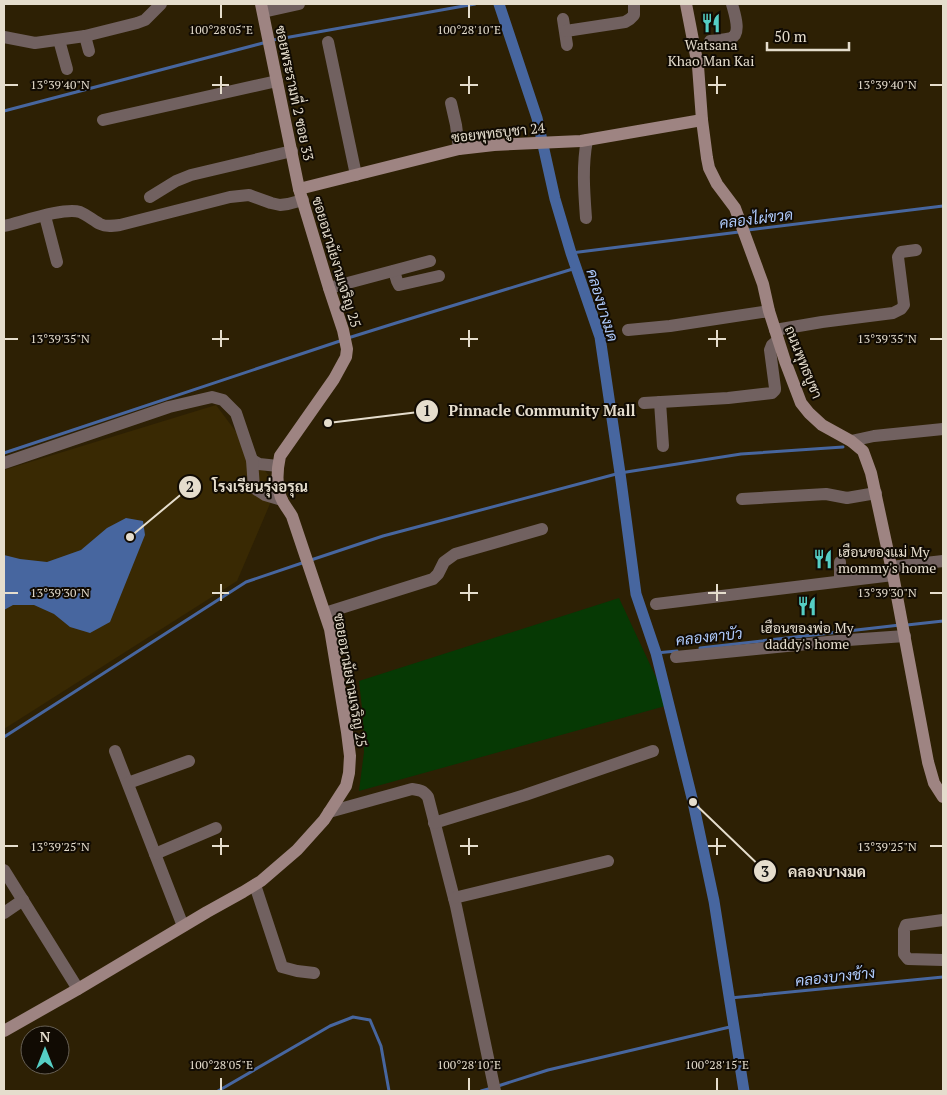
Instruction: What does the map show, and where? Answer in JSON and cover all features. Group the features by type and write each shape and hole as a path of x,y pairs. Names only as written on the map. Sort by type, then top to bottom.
{"street":[{"path":"4,38 34,43 85,36 138,23 145,20 161,4"},
{"path":"262,8 299,4"},
{"path":"568,45 564,25 625,22 634,15 634,4"},
{"name":"ถนนพุทธบูชา","path":"686,4 697,59 706,158 717,184 735,208 763,284 768,311 801,403 822,425 851,440 863,451 872,473 928,762 934,783 943,797"},
{"path":"710,41 733,38 736,34 736,4"},
{"name":"ซอยพระรามที่ 2 ซอย 33","path":"262,8 303,199"},
{"path":"85,36 89,51"},
{"path":"59,40 67,69"},
{"path":"328,42 356,175"},
{"path":"103,120 277,81"},
{"path":"451,103 459,149"},
{"name":"ซอยพุทธบูชา 24","path":"303,199 356,175 459,149 584,140 702,120"},
{"path":"584,140 583,169 586,218"},
{"path":"150,198 176,181 191,175 292,151"},
{"path":"4,226 68,211 80,212 102,225 120,225 249,194 265,202 280,205 303,199"},
{"name":"ซอยอนามัยงามเจริญ 25","path":"4,1031 255,885 297,850 324,820 346,786 350,756 343,700 330,629 292,516 282,500 278,479 280,456 334,379 346,357 347,349 343,330 303,199"},
{"path":"44,216 57,262"},
{"path":"644,402 728,398 772,393 775,388 770,350 776,335 822,322 898,312 904,306 898,257 901,252 916,250"},
{"path":"329,288 430,261"},
{"path":"394,271 399,285 439,276"},
{"path":"628,330 670,326 768,311"},
{"path":"4,463 169,407 212,397 223,400 236,413 252,460 254,488 265,495 282,500"},
{"path":"660,402 663,446"},
{"path":"851,440 943,429"},
{"path":"252,460 259,464 278,466"},
{"path":"742,499 826,494 847,498 876,493"},
{"path":"325,613 432,579 438,574 444,562 455,554 542,529"},
{"path":"656,604 840,581 943,561"},
{"path":"840,562 840,581"},
{"path":"676,657 848,640 903,629"},
{"path":"115,751 183,926"},
{"path":"434,823 525,795 653,751"},
{"path":"128,783 190,761"},
{"path":"329,812 412,789 420,790 428,796 454,898 478,1006 494,1091"},
{"path":"155,854 216,828"},
{"path":"454,898 608,861"},
{"path":"4,870 78,989"},
{"path":"255,885 282,967 287,970 314,972"},
{"path":"4,913 22,900"},
{"path":"943,920 906,925 904,930 904,954 908,959 943,960"}],"shaded area":[{"path":"216,405 272,480 275,492 237,581 4,729 4,470"}],"green space":[{"path":"619,598 669,705 359,791 364,752 359,681"}],"water":[{"path":"126,518 143,521 145,535 110,622 90,633 70,627 54,614 34,605 13,605 4,610 4,555 47,562 81,550 107,528"}],"waterway":[{"path":"273,40 475,4"},
{"name":"คลองบางมด","path":"499,4 537,118 555,199 571,253 600,337 636,594 656,653 693,802 714,901 744,1091"},
{"path":"4,111 267,42"},
{"name":"คลองไผ่ขวด","path":"748,230 943,206"},
{"name":"คลองไผ่ขวด","path":"571,253 739,232"},
{"path":"348,338 576,268"},
{"path":"4,453 343,340"},
{"path":"311,560 383,536 620,473 741,454 843,447"},
{"path":"4,737 246,582 305,562"},
{"name":"คลองตาบัว","path":"907,625 943,621"},
{"name":"คลองตาบัว","path":"700,648 900,625"},
{"name":"คลองตาบัว","path":"656,653 677,651"},
{"name":"คลองบางช้าง","path":"730,998 943,977"},
{"path":"218,1091 330,1026 353,1017 370,1020 381,1046 389,1091"},
{"path":"498,1086 548,1070 734,1026"},
{"path":"481,1091 492,1088"}],"place":[{"name":"Watsana Khao Man Kai","path":"711,23"},
{"name":"Pinnacle Community Mall","path":"328,423"},
{"name":"โรงเรียนรุ่งอรุณ","path":"130,537"},
{"name":"เฮือนของแม่ My mommy's home","path":"823,559"},
{"name":"เฮือนของพ่อ My daddy's home","path":"807,606"},
{"name":"คลองบางมด","path":"693,802"}]}
